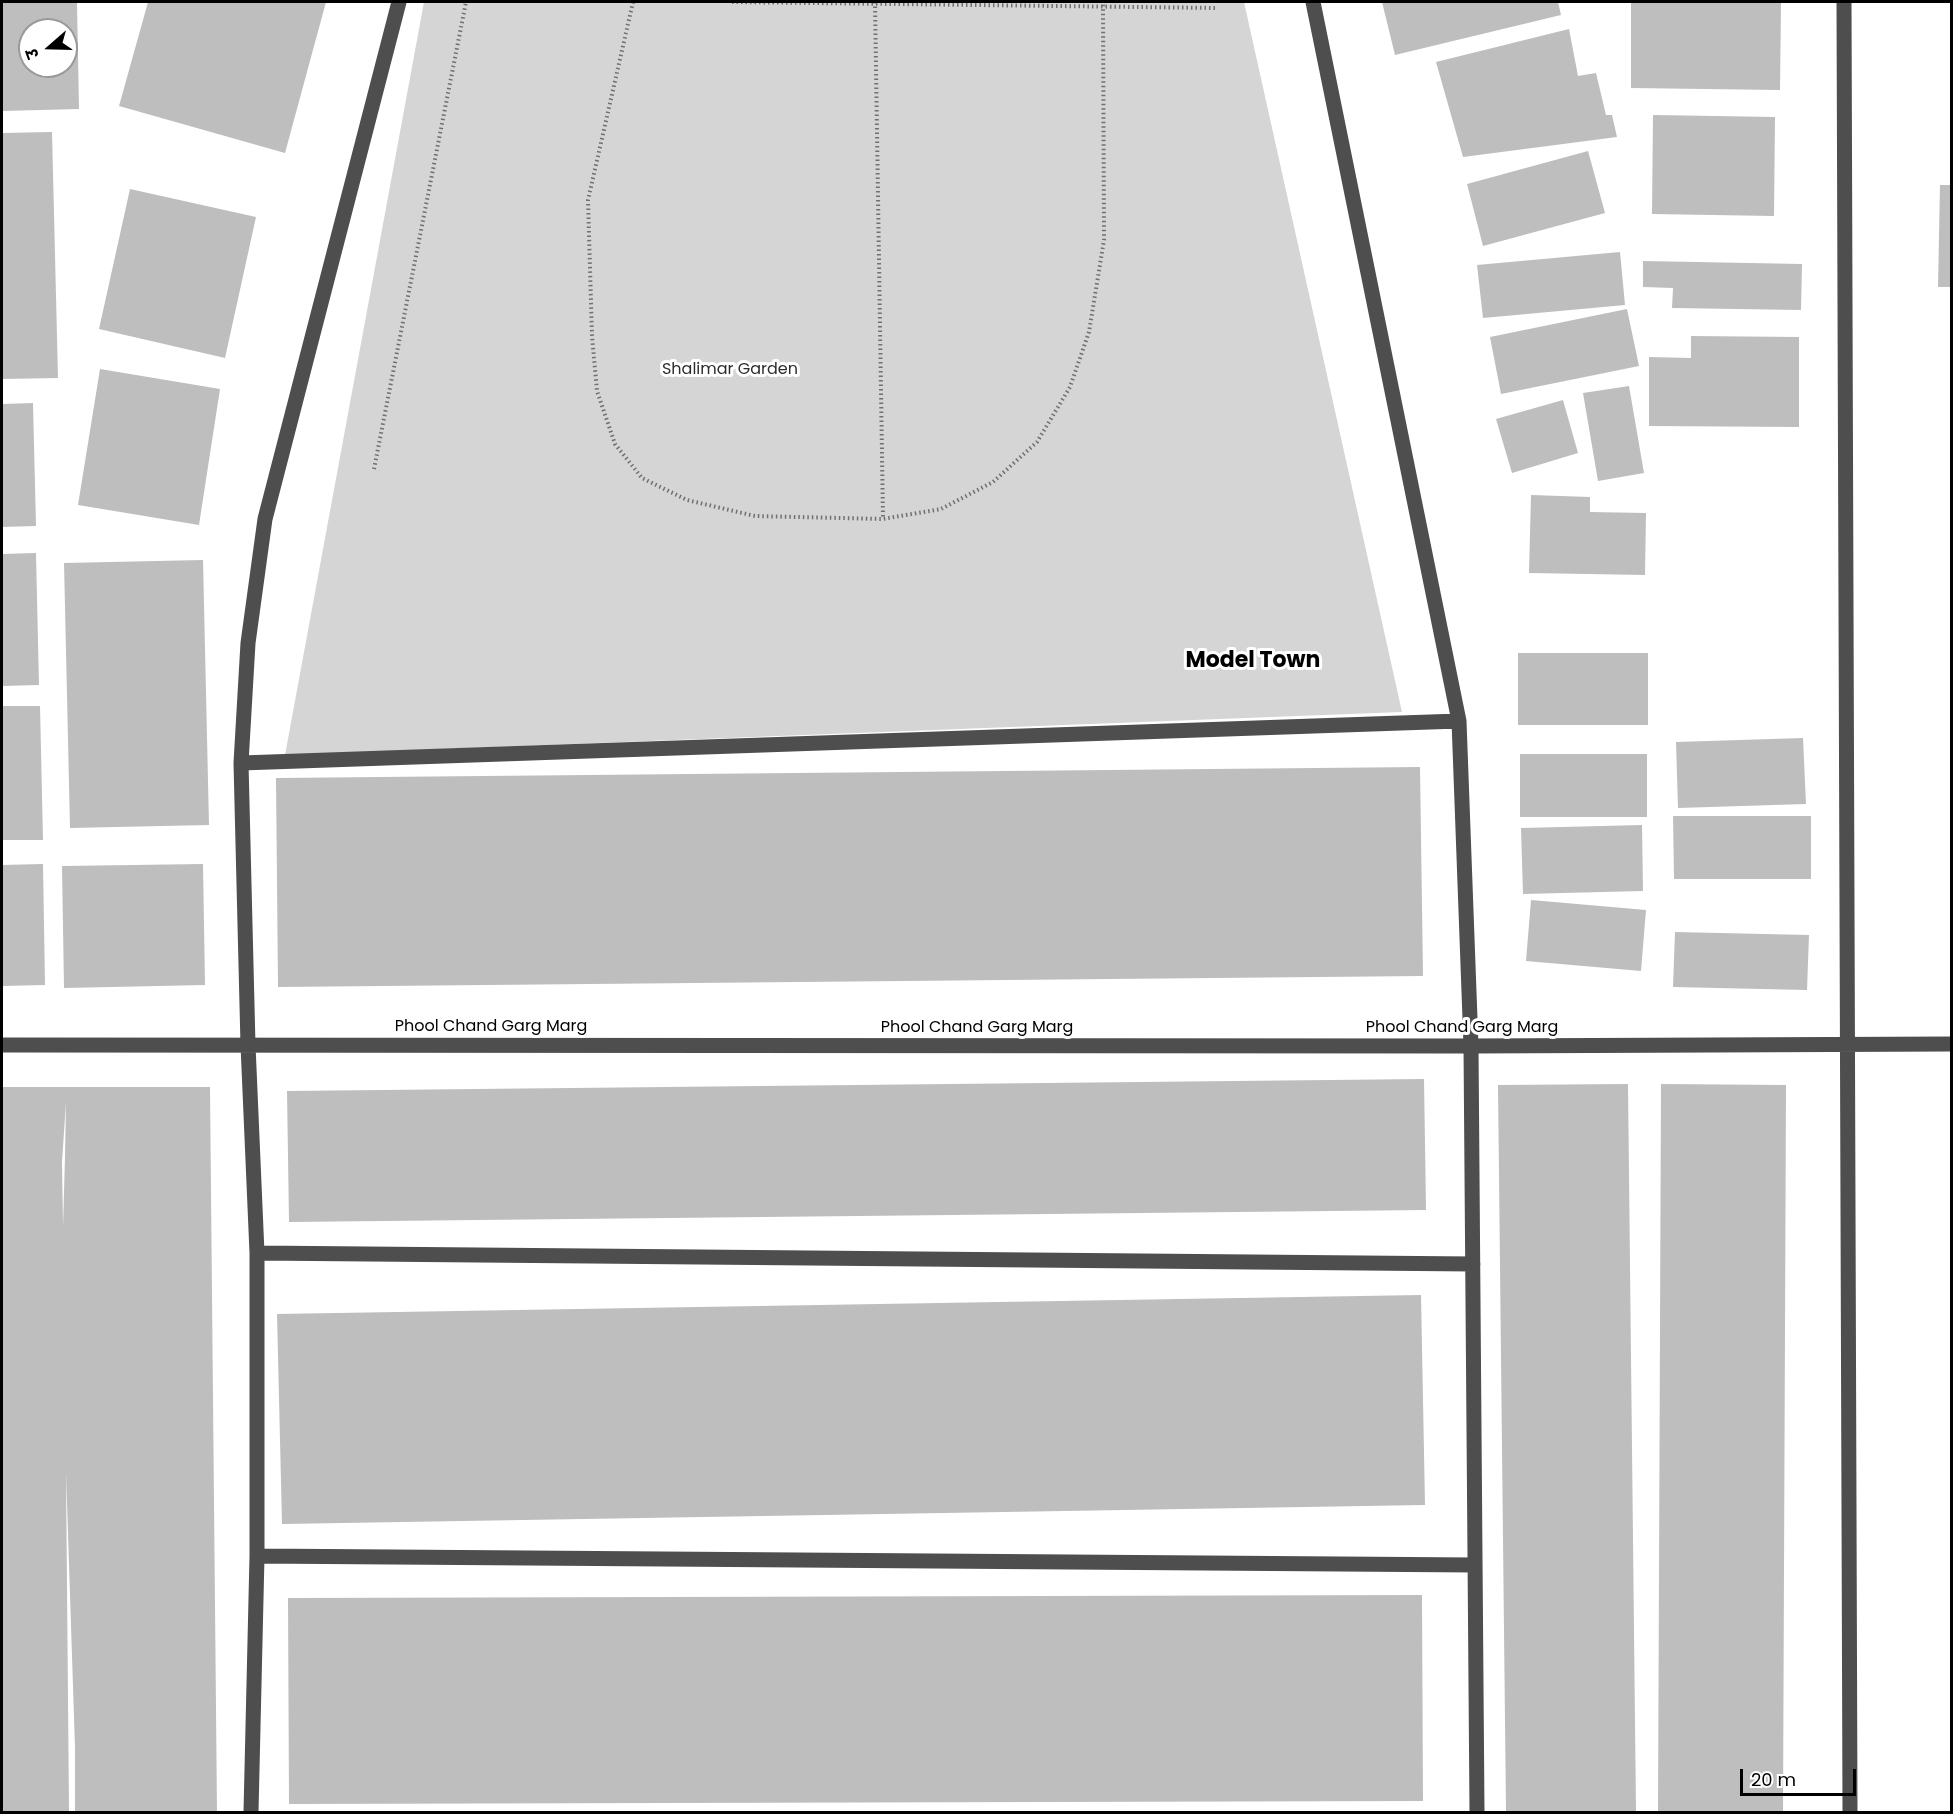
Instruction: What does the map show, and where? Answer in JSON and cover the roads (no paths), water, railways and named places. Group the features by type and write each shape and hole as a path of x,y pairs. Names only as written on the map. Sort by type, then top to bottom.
{"street":[{"path":"251,1812 257,1556 257,1253 248,1045 241,763 248,643 265,519 399,2"},
{"path":"1313,2 1459,721 1471,1046 1477,1812"},
{"path":"1844,2 1850,1812"},
{"path":"241,763 1459,721"},
{"name":"Phool Chand Garg Marg","path":"2,1045 1952,1044"},
{"path":"257,1253 1473,1264"},
{"path":"257,1556 1475,1565"}],"district":[{"name":"Model Town","path":"1253,661"}],"park label":[{"name":"Shalimar Garden","path":"730,370"}]}
